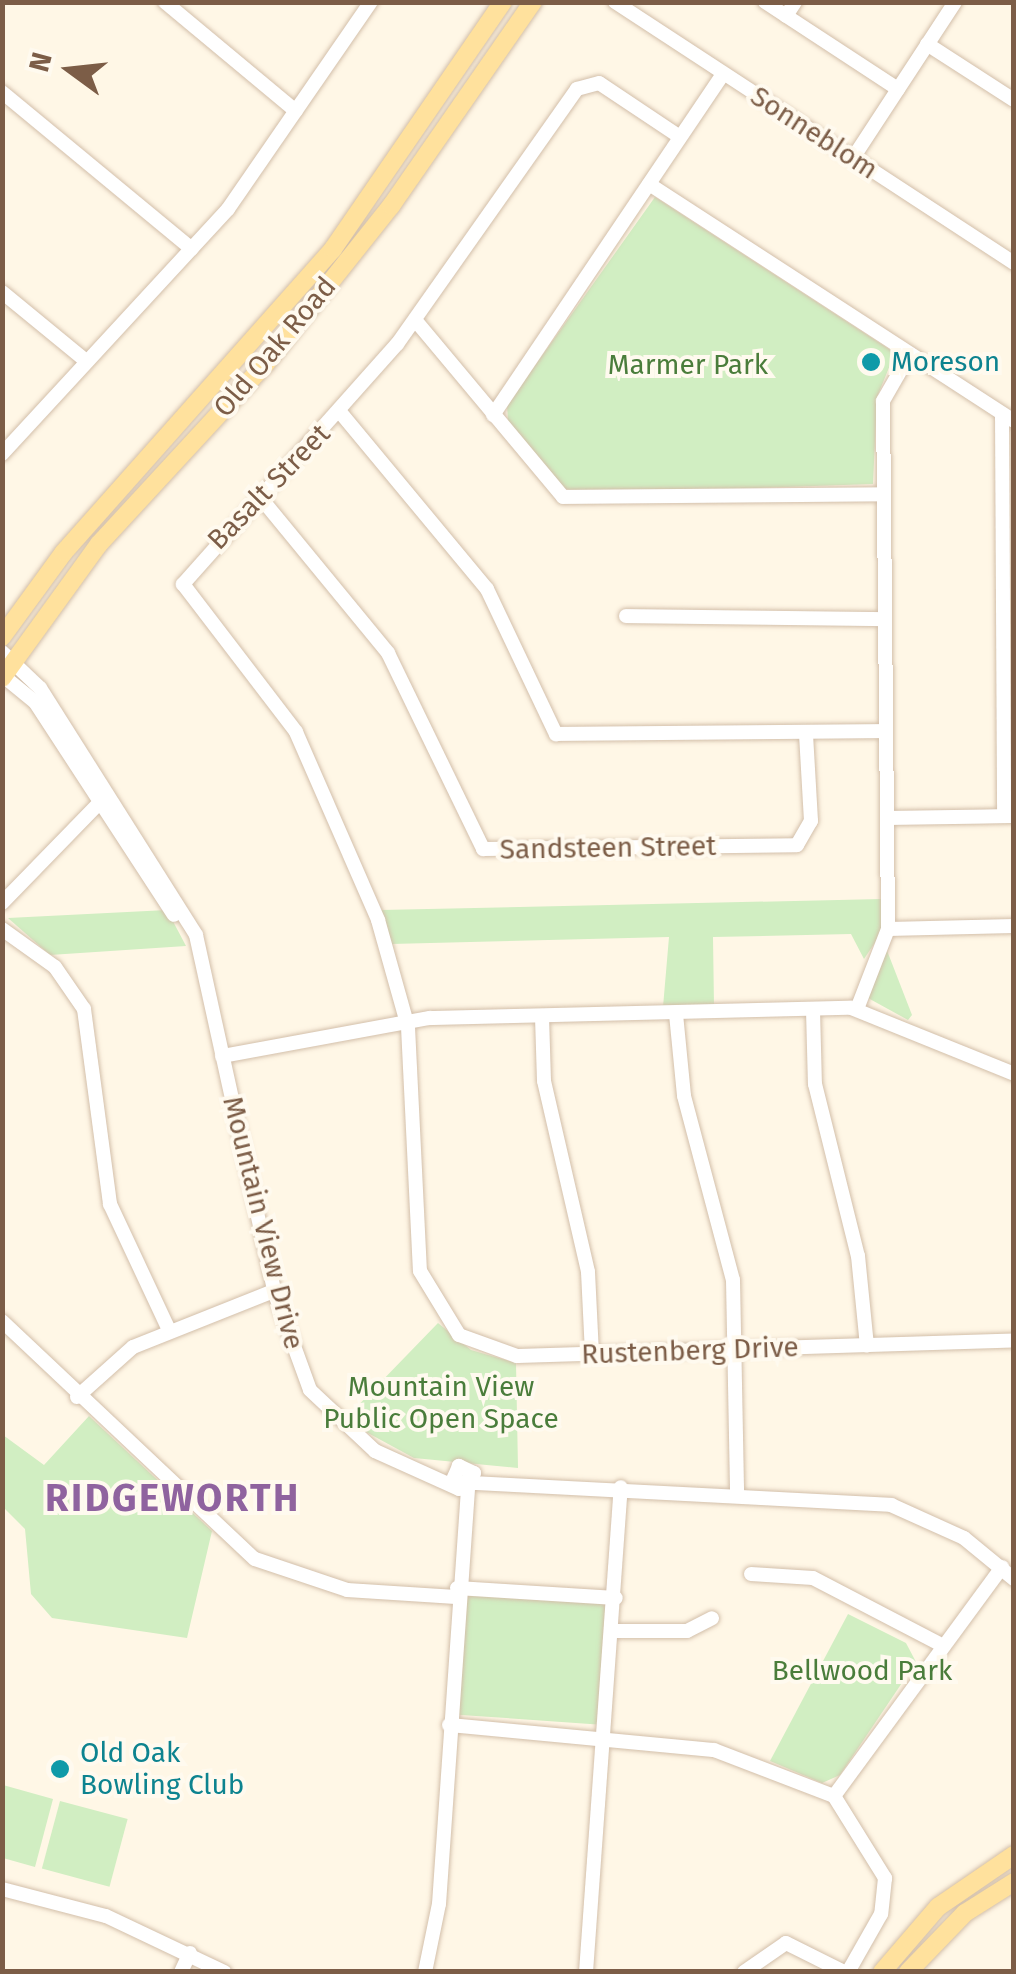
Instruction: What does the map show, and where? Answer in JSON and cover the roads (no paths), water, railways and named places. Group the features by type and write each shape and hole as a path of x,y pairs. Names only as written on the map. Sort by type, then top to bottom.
{"main road":[{"name":"Old Oak Road","path":"2,637 64,552 333,250 504,2"},
{"name":"Old Oak Road","path":"5,668 99,544 266,363 390,206 533,2"},
{"path":"882,1972 938,1907 1014,1855"},
{"path":"908,1972 966,1913 1014,1882"}],"street":[{"path":"164,2 296,111"},
{"path":"2,454 192,249 296,111 371,2"},
{"name":"Sonneblom","path":"615,2 1014,263"},
{"path":"765,2 898,90"},
{"path":"786,16 795,2"},
{"path":"853,158 954,2"},
{"path":"927,44 1014,100"},
{"path":"494,415 723,74"},
{"name":"Basalt Street","path":"404,1020 378,920 296,732 183,584 340,412 416,320 580,86 603,85 680,137"},
{"path":"2,92 192,249"},
{"path":"648,184 1008,418 1009,816 887,818"},
{"path":"2,292 86,361"},
{"path":"416,320 570,499 884,494"},
{"path":"857,1009 888,929 883,401 910,354"},
{"path":"340,412 486,589 556,734 886,731"},
{"name":"Sandsteen Street","path":"260,498 396,666 483,849 797,845 810,832 806,733"},
{"path":"626,616 885,619"},
{"name":"Mountain View Drive","path":"5,668 105,797 203,969 274,1291 322,1408 360,1442 428,1471 463,1480 737,1494 910,1510 1002,1567 1014,1579"},
{"path":"2,903 105,797"},
{"path":"888,929 1014,926"},
{"path":"2,929 55,966 84,1008 110,1204 169,1330"},
{"path":"222,1056 404,1020 857,1009 1014,1074"},
{"path":"813,1010 815,1084 858,1256 867,1346"},
{"path":"676,1014 684,1096 733,1280 737,1494"},
{"path":"542,1017 546,1096 588,1272 592,1354"},
{"name":"Rustenberg Drive","path":"404,1020 420,1271 433,1305 459,1335 492,1351 592,1354 1014,1340"},
{"path":"78,1397 122,1354 169,1330 274,1291"},
{"path":"2,1320 78,1397 265,1564 347,1590 616,1598"},
{"path":"425,1972 439,1904 463,1480"},
{"path":"586,1972 607,1734 621,1488"},
{"path":"834,1796 938,1643 1002,1567"},
{"path":"751,1574 813,1578 938,1643"},
{"path":"614,1631 687,1631 712,1618"},
{"path":"449,1725 607,1734 729,1753 834,1796 876,1852 886,1887 846,1972 786,1943 744,1972"},
{"path":"2,1889 106,1916 190,1952 224,1972"},
{"path":"181,1972 190,1952"}],"place":[{"name":"Moreson","path":"871,362"},
{"name":"Old Oak Bowling Club","path":"60,1769"}],"district":[{"name":"RIDGEWORTH","path":"173,1499"}],"park label":[{"name":"Marmer Park","path":"688,365"},
{"name":"Mountain View Public Open Space","path":"441,1403"},
{"name":"Bellwood Park","path":"862,1671"}]}
